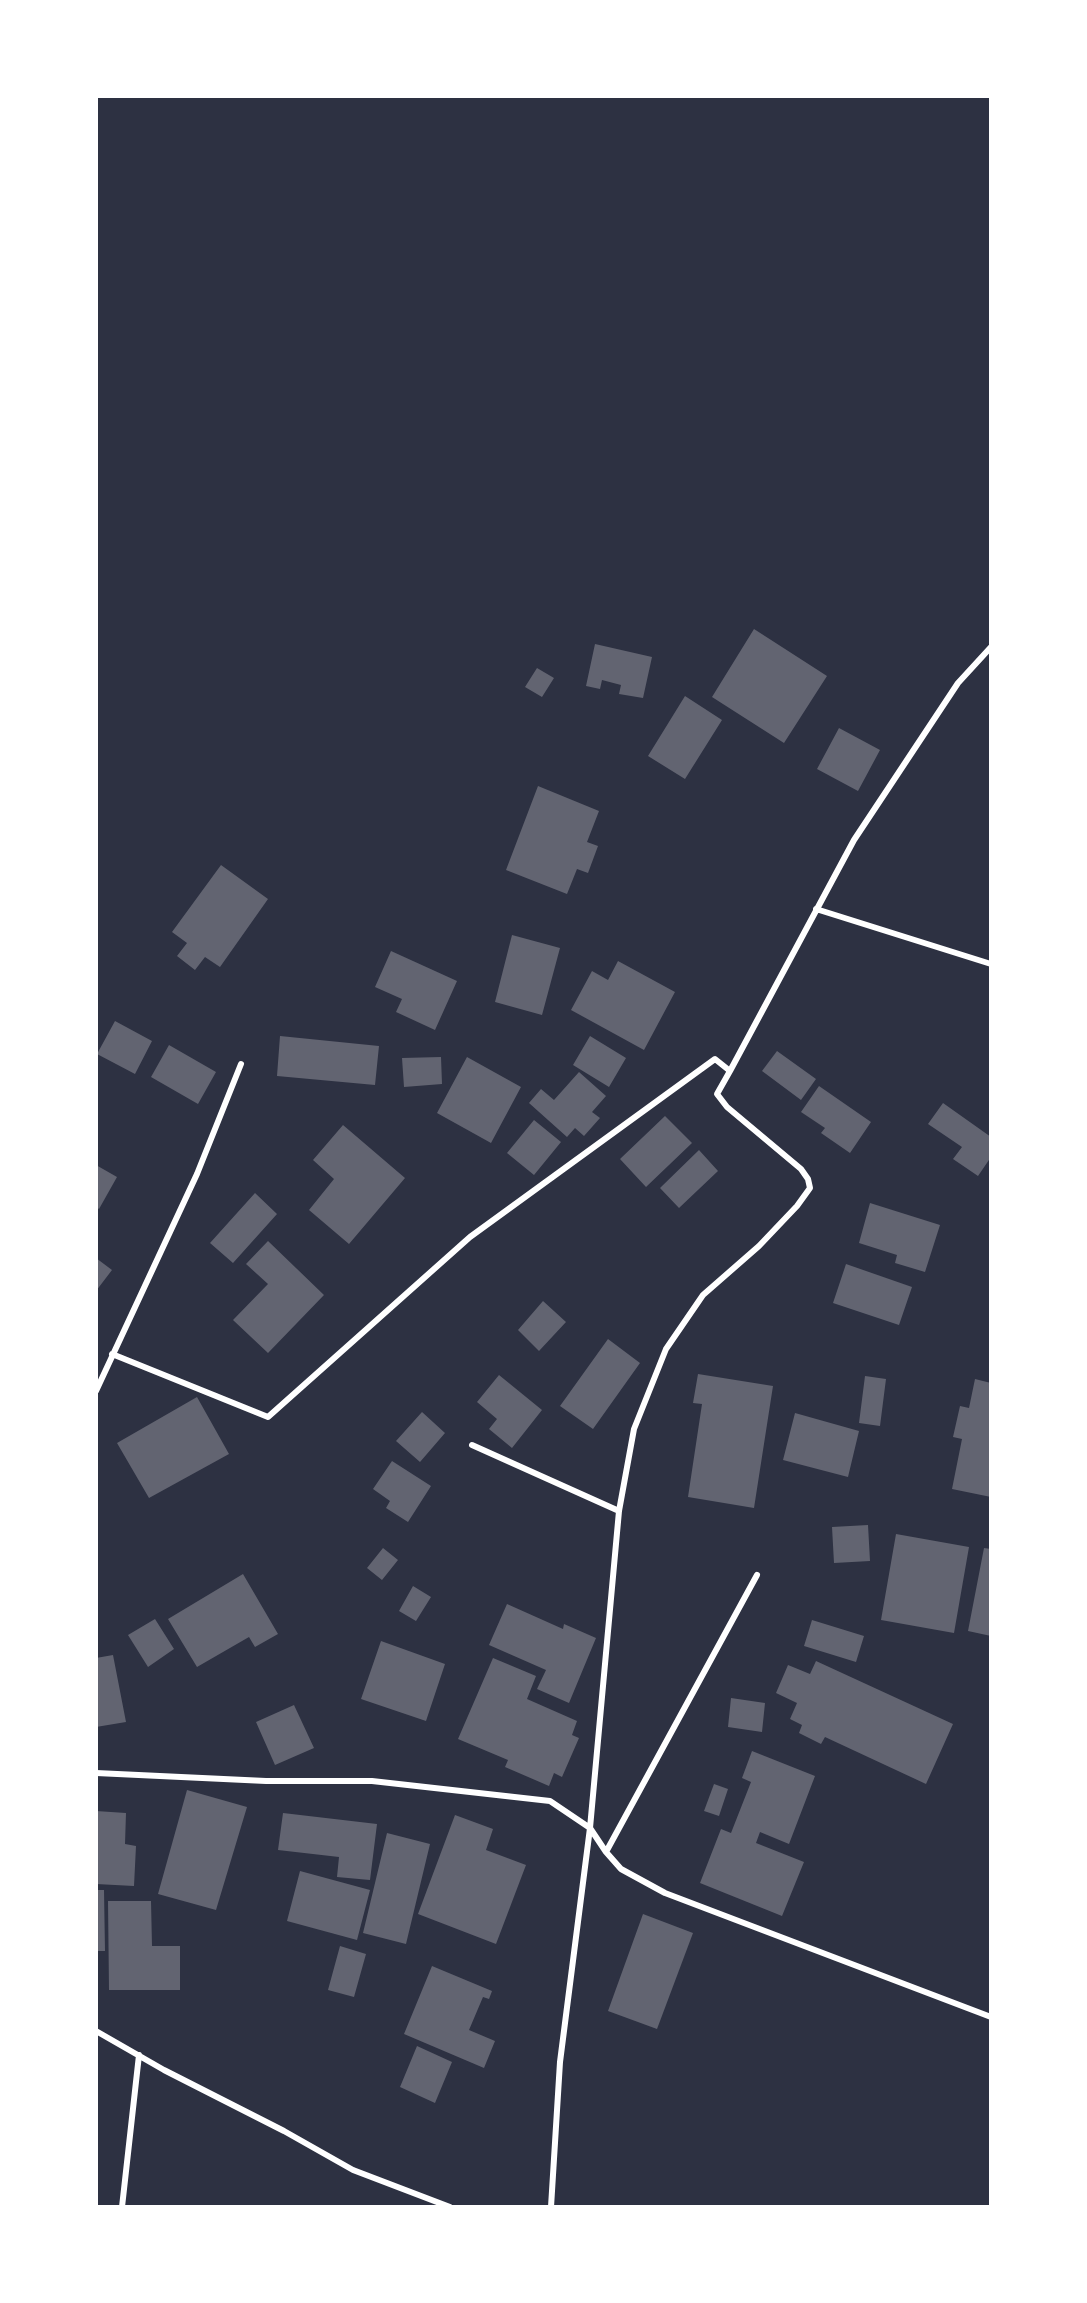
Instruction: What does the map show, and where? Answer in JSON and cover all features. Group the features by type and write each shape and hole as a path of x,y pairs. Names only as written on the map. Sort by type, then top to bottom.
{"street":[{"path":"551,2207 560,2062 590,1828 619,1511 634,1429 666,1349 703,1295 759,1246 810,1188 808,1179 801,1169 727,1107 717,1094 854,840 958,683 991,647"},
{"path":"816,909 991,963"},
{"path":"112,1354 268,1417 470,1237 716,1059 730,1071"},
{"path":"96,1391 197,1174 240,1064"},
{"path":"472,1445 619,1511"},
{"path":"606,1852 757,1575"},
{"path":"96,1773 266,1781 372,1781 550,1801 590,1828 621,1869 665,1893 991,2017"},
{"path":"96,2031 164,2070 284,2131 353,2170 450,2207"},
{"path":"122,2207 139,2055"}],"building":[{"path":"754,629 827,676 784,743 712,697"},
{"path":"595,644 652,657 643,698 619,694 621,685 602,680 600,689 586,686"},
{"path":"537,668 554,678 542,697 525,687"},
{"path":"685,696 722,720 685,779 648,756"},
{"path":"839,728 880,750 858,791 817,769"},
{"path":"538,786 599,811 587,842 598,846 588,873 577,869 567,894 506,870"},
{"path":"221,865 268,899 220,967 205,957 195,970 177,956 187,943 172,932"},
{"path":"512,935 560,948 542,1015 495,1002"},
{"path":"391,951 457,981 435,1030 396,1012 402,999 375,987"},
{"path":"618,961 675,992 644,1050 571,1010 592,971 608,980"},
{"path":"115,1021 152,1041 135,1074 97,1054"},
{"path":"280,1036 379,1046 375,1085 277,1076"},
{"path":"590,1036 626,1058 609,1087 573,1065"},
{"path":"169,1045 216,1072 198,1104 151,1077"},
{"path":"777,1051 816,1079 801,1100 762,1071"},
{"path":"441,1057 442,1084 404,1087 402,1058"},
{"path":"467,1057 521,1087 491,1143 437,1113"},
{"path":"579,1072 606,1096 592,1112 600,1118 584,1136 575,1128 567,1137 529,1103 541,1089 554,1100"},
{"path":"819,1086 871,1122 850,1153 821,1133 825,1128 801,1112"},
{"path":"943,1103 991,1137 991,1157 978,1176 953,1159 962,1147 928,1124"},
{"path":"665,1116 692,1143 646,1187 620,1159"},
{"path":"534,1120 561,1142 534,1175 507,1153"},
{"path":"343,1125 405,1178 349,1244 309,1210 334,1179 313,1160"},
{"path":"699,1150 718,1171 679,1208 660,1188"},
{"path":"96,1165 117,1177 99,1209 96,1207"},
{"path":"255,1193 277,1214 233,1263 210,1243"},
{"path":"870,1203 940,1225 925,1272 895,1263 897,1255 859,1243"},
{"path":"268,1241 324,1295 268,1353 233,1320 268,1284 246,1264"},
{"path":"96,1258 112,1270 96,1291"},
{"path":"846,1264 912,1287 899,1325 833,1303"},
{"path":"543,1301 566,1322 539,1351 518,1330"},
{"path":"608,1339 640,1363 593,1429 560,1406"},
{"path":"698,1374 773,1386 754,1508 688,1497 702,1404 693,1403"},
{"path":"499,1375 542,1410 512,1448 489,1429 497,1419 477,1402"},
{"path":"865,1376 886,1379 880,1426 859,1423"},
{"path":"975,1379 991,1383 991,1497 952,1489 962,1439 953,1437 960,1406 969,1408"},
{"path":"197,1397 229,1454 149,1498 117,1443"},
{"path":"422,1412 445,1433 420,1462 396,1441"},
{"path":"795,1413 859,1431 848,1477 783,1460"},
{"path":"392,1461 431,1486 408,1522 386,1508 390,1501 373,1489"},
{"path":"868,1525 870,1561 834,1563 832,1527"},
{"path":"896,1534 969,1547 954,1633 881,1620"},
{"path":"383,1548 398,1560 382,1580 367,1568"},
{"path":"984,1548 991,1549 991,1636 968,1631"},
{"path":"243,1574 278,1634 255,1647 249,1637 197,1667 168,1619"},
{"path":"413,1586 431,1597 416,1621 399,1611"},
{"path":"507,1604 563,1629 564,1624 596,1638 569,1703 537,1689 546,1670 489,1645"},
{"path":"155,1619 174,1649 148,1667 128,1635"},
{"path":"812,1620 864,1636 856,1662 804,1646"},
{"path":"381,1641 445,1664 426,1721 361,1699"},
{"path":"113,1655 126,1722 96,1727 96,1658"},
{"path":"493,1658 536,1676 527,1699 577,1721 572,1735 579,1738 562,1777 554,1773 549,1786 505,1767 508,1760 458,1739"},
{"path":"816,1661 953,1724 926,1784 825,1737 821,1744 799,1733 802,1725 790,1719 797,1703 776,1693 788,1665 810,1674"},
{"path":"731,1698 765,1703 762,1732 728,1727"},
{"path":"294,1705 314,1748 275,1765 256,1722"},
{"path":"752,1751 815,1776 789,1844 760,1832 756,1843 804,1862 782,1916 700,1883 721,1829 731,1833 751,1782 742,1778"},
{"path":"714,1784 728,1789 719,1816 704,1811"},
{"path":"187,1790 247,1807 216,1910 158,1894"},
{"path":"96,1811 126,1813 125,1844 136,1846 134,1886 96,1884"},
{"path":"283,1813 377,1824 370,1880 337,1877 339,1857 278,1850"},
{"path":"455,1815 493,1829 486,1850 526,1865 496,1944 418,1914"},
{"path":"387,1833 430,1844 406,1944 363,1933"},
{"path":"300,1871 370,1890 357,1940 287,1921"},
{"path":"96,1890 104,1890 105,1951 96,1951"},
{"path":"108,1901 151,1901 152,1946 180,1946 180,1990 109,1990"},
{"path":"643,1914 693,1933 657,2029 608,2011"},
{"path":"340,1946 366,1954 354,1997 328,1990"},
{"path":"432,1966 492,1991 489,1999 483,1997 469,2030 495,2041 484,2068 404,2034"},
{"path":"417,2046 452,2062 435,2103 400,2087"}]}
